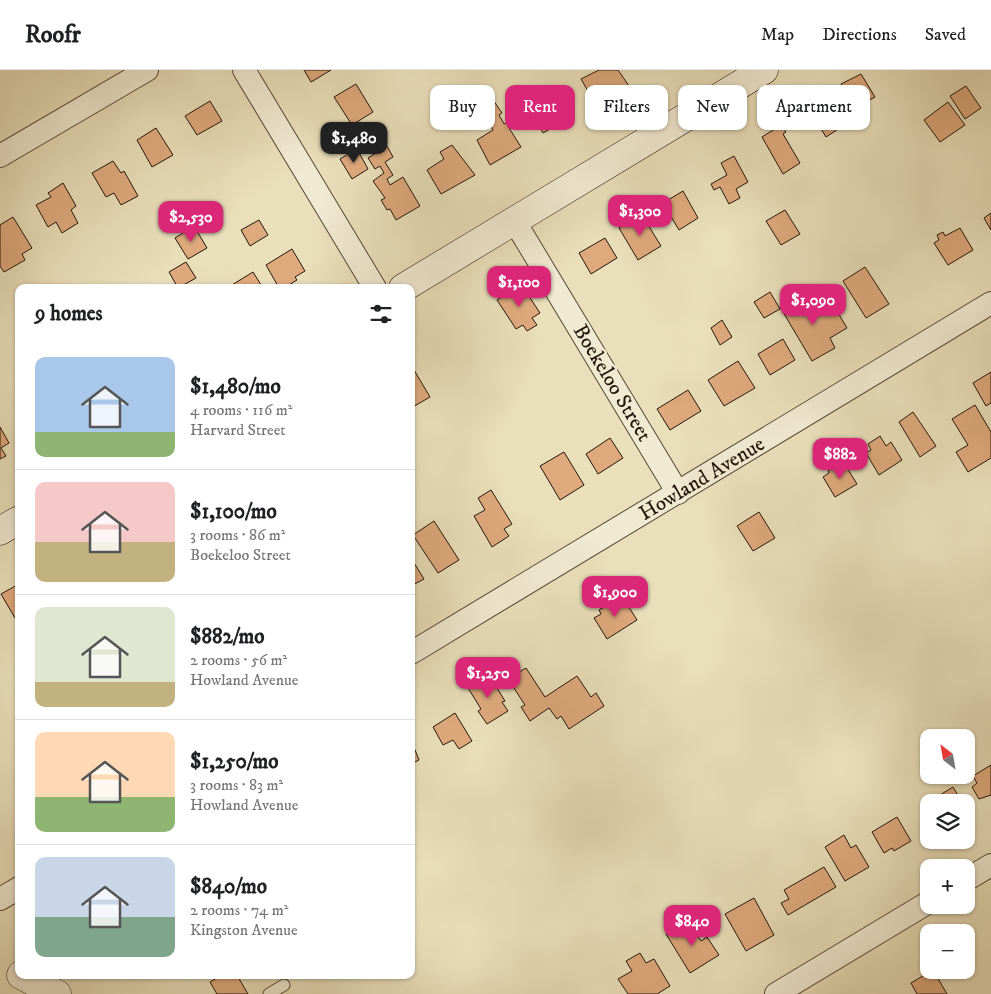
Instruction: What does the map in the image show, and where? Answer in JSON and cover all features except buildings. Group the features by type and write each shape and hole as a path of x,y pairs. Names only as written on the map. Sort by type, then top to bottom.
{"street":[{"path":"0,156 147,70"},
{"path":"244,70 373,284"},
{"path":"410,284 764,70"},
{"name":"Boekeloo Street","path":"515,222 678,493"},
{"name":"Howland Avenue","path":"415,651 991,303"},
{"path":"0,531 15,522"},
{"path":"975,875 991,865"},
{"path":"0,899 15,890"},
{"path":"776,994 920,907"},
{"path":"0,964 15,972"},
{"path":"29,979 57,994"}],"lane":[{"path":"269,994 284,985"}]}
